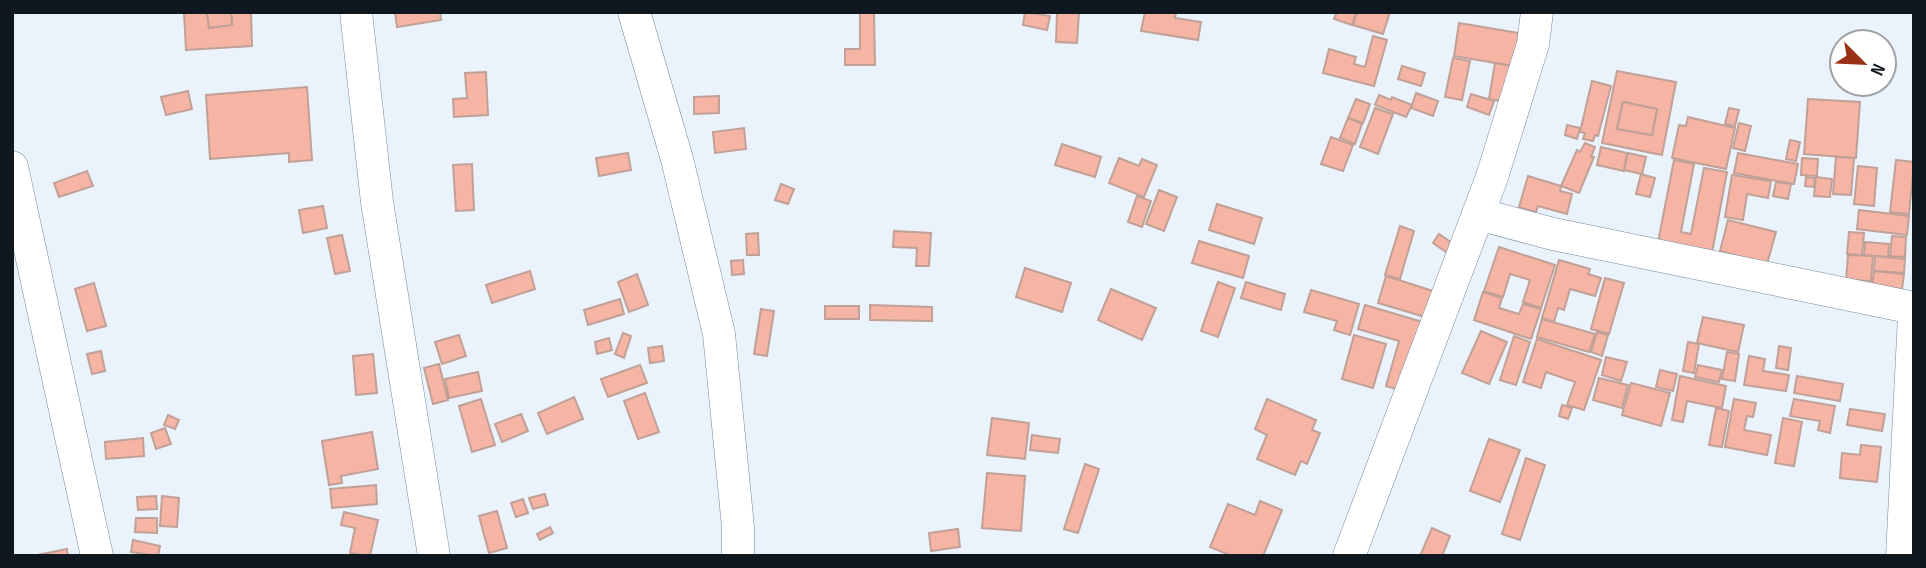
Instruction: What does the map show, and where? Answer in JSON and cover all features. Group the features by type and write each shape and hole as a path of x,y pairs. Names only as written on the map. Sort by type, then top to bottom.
{"street":[{"path":"356,12 377,202 434,556"},
{"path":"634,12 677,159 719,334 738,527 738,556"},
{"path":"1349,556 1478,214 1533,44 1537,12"},
{"path":"12,167 97,556"},
{"path":"1478,214 1553,234 1914,308"},
{"path":"1902,556 1914,316"}],"building":[{"path":"184,12 207,12 209,28 232,25 231,12 251,12 252,46 186,50"},
{"path":"207,12 231,12 232,25 209,28"},
{"path":"395,12 440,12 441,20 397,27"},
{"path":"860,12 874,12 875,65 845,65 845,49 860,49"},
{"path":"1025,12 1050,16 1047,30 1023,25"},
{"path":"1057,12 1079,13 1077,43 1056,42"},
{"path":"1145,12 1176,12 1175,18 1201,22 1198,40 1141,31"},
{"path":"1337,12 1356,12 1352,25 1334,19"},
{"path":"1357,12 1390,12 1383,34 1353,25"},
{"path":"1459,23 1519,33 1513,66 1454,56"},
{"path":"1373,36 1387,40 1374,86 1323,73 1329,49 1356,57 1354,64 1365,67"},
{"path":"1453,58 1470,61 1462,100 1445,97"},
{"path":"1495,63 1512,66 1506,102 1489,99"},
{"path":"1402,66 1425,73 1421,86 1398,79"},
{"path":"1617,71 1676,82 1662,155 1602,143","holes":["1623,102 1657,109 1652,135 1617,129"]},
{"path":"486,72 488,115 454,117 453,99 467,98 465,73"},
{"path":"1592,81 1611,86 1598,136 1595,135 1593,141 1583,139 1585,133 1580,132"},
{"path":"307,87 312,160 289,162 289,153 210,159 206,95"},
{"path":"188,91 192,109 166,115 161,97"},
{"path":"1416,93 1438,101 1433,116 1411,108"},
{"path":"1471,94 1494,101 1489,115 1467,107"},
{"path":"1379,95 1412,105 1406,117 1375,105"},
{"path":"719,96 719,113 694,114 694,97"},
{"path":"1356,99 1370,104 1363,123 1348,118"},
{"path":"1808,99 1860,102 1856,158 1804,154"},
{"path":"1623,102 1657,109 1652,135 1617,129"},
{"path":"1375,108 1393,114 1378,154 1360,147"},
{"path":"1729,108 1739,110 1735,126 1725,124"},
{"path":"1688,117 1735,128 1726,169 1672,158 1679,125 1686,126"},
{"path":"1348,118 1362,124 1355,144 1340,138"},
{"path":"1739,123 1751,126 1745,151 1733,148"},
{"path":"1567,125 1580,128 1577,139 1565,135"},
{"path":"744,128 746,149 715,153 713,132"},
{"path":"1331,137 1353,145 1343,171 1321,164"},
{"path":"1790,140 1800,142 1796,161 1786,159"},
{"path":"1585,143 1595,147 1591,157 1594,157 1579,193 1561,186 1577,150 1580,152"},
{"path":"1062,144 1101,157 1095,177 1055,165"},
{"path":"1601,147 1627,153 1624,171 1597,165"},
{"path":"628,153 631,170 599,176 596,158"},
{"path":"1628,153 1646,157 1642,174 1624,170"},
{"path":"1738,153 1798,164 1794,184 1734,173"},
{"path":"1836,157 1854,158 1851,195 1833,194"},
{"path":"1119,158 1139,166 1142,159 1157,165 1144,197 1109,183"},
{"path":"1802,158 1818,159 1817,176 1801,175"},
{"path":"1674,160 1694,164 1681,232 1691,234 1704,168 1727,172 1712,253 1658,242"},
{"path":"1896,160 1914,162 1909,214 1890,212"},
{"path":"472,164 474,210 456,211 453,165"},
{"path":"1858,166 1877,168 1874,206 1854,204"},
{"path":"87,171 93,186 59,197 54,183"},
{"path":"1641,174 1655,178 1650,197 1636,194"},
{"path":"1732,175 1771,181 1768,198 1747,194 1743,220 1725,217"},
{"path":"1528,176 1561,186 1560,191 1572,194 1567,214 1538,206 1536,212 1519,207"},
{"path":"1806,177 1815,178 1814,187 1805,186"},
{"path":"1816,177 1832,179 1830,197 1814,196"},
{"path":"1776,182 1791,184 1788,199 1773,196"},
{"path":"781,184 794,189 788,204 775,200"},
{"path":"1159,190 1177,197 1164,231 1146,224"},
{"path":"1137,196 1151,201 1142,227 1128,222"},
{"path":"1217,204 1262,218 1254,244 1209,230"},
{"path":"323,206 327,228 303,233 299,210"},
{"path":"1859,210 1909,216 1907,235 1857,229"},
{"path":"1728,220 1776,232 1767,264 1720,251"},
{"path":"1400,226 1414,231 1400,279 1385,275"},
{"path":"894,231 931,233 929,266 916,266 917,248 893,247"},
{"path":"1849,232 1864,233 1862,255 1847,254"},
{"path":"758,233 759,255 747,255 746,234"},
{"path":"1439,234 1455,245 1449,254 1433,243"},
{"path":"342,235 350,271 335,274 327,238"},
{"path":"1892,236 1906,237 1905,257 1890,256"},
{"path":"1199,241 1249,256 1243,278 1192,263"},
{"path":"1865,242 1889,244 1888,257 1864,255"},
{"path":"1499,247 1555,265 1541,308 1523,302 1530,280 1510,274 1503,297 1484,291"},
{"path":"1848,255 1873,256 1871,281 1846,280"},
{"path":"1875,256 1905,259 1904,273 1874,271"},
{"path":"743,260 744,274 732,275 731,261"},
{"path":"1559,260 1590,269 1588,274 1601,278 1595,296 1570,289 1564,310 1558,308 1554,322 1542,318"},
{"path":"1025,268 1071,283 1062,312 1016,297"},
{"path":"530,271 535,289 492,303 486,285"},
{"path":"1874,271 1904,274 1902,289 1872,286"},
{"path":"637,274 648,305 629,312 618,282"},
{"path":"1386,276 1433,291 1425,317 1378,303"},
{"path":"1605,278 1624,283 1609,334 1591,329"},
{"path":"1218,282 1235,288 1218,337 1201,331"},
{"path":"1246,282 1285,294 1281,310 1241,298"},
{"path":"94,283 106,326 87,331 75,289"},
{"path":"1111,289 1156,308 1142,340 1098,320"},
{"path":"1311,290 1359,304 1350,335 1334,330 1337,321 1304,312"},
{"path":"1483,292 1502,298 1499,308 1519,314 1523,304 1541,309 1531,339 1474,320"},
{"path":"620,299 624,314 588,325 584,310"},
{"path":"870,305 932,307 932,321 870,320"},
{"path":"1365,305 1426,323 1406,392 1386,386 1399,341 1358,329"},
{"path":"825,306 859,306 859,319 825,319"},
{"path":"761,309 774,311 767,356 754,354"},
{"path":"1703,317 1744,325 1738,352 1697,343"},
{"path":"1542,319 1595,334 1589,352 1537,337"},
{"path":"1481,331 1507,342 1489,384 1462,373"},
{"path":"1597,332 1608,335 1602,356 1591,352"},
{"path":"623,333 631,336 624,358 615,354"},
{"path":"459,335 466,356 442,364 435,342"},
{"path":"1354,335 1386,344 1373,388 1342,379"},
{"path":"1514,336 1530,342 1516,385 1500,380"},
{"path":"609,338 612,350 597,354 595,342"},
{"path":"1537,339 1601,360 1584,410 1567,405 1575,382 1546,372 1541,388 1523,382"},
{"path":"1688,342 1699,344 1694,373 1683,371"},
{"path":"662,346 664,361 650,363 648,348"},
{"path":"1779,346 1791,348 1788,370 1776,368"},
{"path":"101,351 105,371 92,374 87,354"},
{"path":"1727,352 1739,354 1735,381 1722,379"},
{"path":"373,354 377,393 356,395 353,356"},
{"path":"1749,356 1765,359 1763,371 1789,375 1786,391 1744,385"},
{"path":"1606,357 1627,362 1621,381 1602,375"},
{"path":"439,364 448,400 433,404 424,368"},
{"path":"640,365 647,383 608,397 601,379"},
{"path":"1698,365 1722,370 1719,382 1695,377"},
{"path":"1660,370 1677,374 1673,391 1656,387"},
{"path":"478,372 482,391 449,398 445,379"},
{"path":"1680,376 1726,386 1722,408 1687,401 1683,422 1672,420"},
{"path":"1797,376 1843,384 1840,401 1794,393"},
{"path":"1599,378 1628,385 1622,408 1593,400"},
{"path":"1631,383 1670,393 1661,426 1622,415"},
{"path":"645,393 659,432 638,439 624,401"},
{"path":"574,397 583,419 547,434 538,413"},
{"path":"481,399 495,445 472,452 459,406"},
{"path":"1267,399 1316,420 1312,430 1320,433 1307,464 1301,461 1295,475 1257,459 1267,435 1255,429"},
{"path":"1734,399 1756,403 1753,417 1747,416 1744,430 1771,435 1767,455 1725,447"},
{"path":"1794,399 1835,406 1830,433 1818,430 1820,421 1790,416"},
{"path":"1562,405 1572,408 1568,419 1559,416"},
{"path":"1716,408 1729,411 1722,447 1709,445"},
{"path":"1850,409 1885,414 1882,431 1847,425"},
{"path":"521,414 528,431 502,442 495,424"},
{"path":"168,415 179,420 175,429 164,425"},
{"path":"992,418 1029,423 1025,459 987,455"},
{"path":"1783,418 1802,422 1794,466 1775,463"},
{"path":"165,428 171,444 156,449 151,433"},
{"path":"372,432 378,469 341,476 342,483 329,485 322,441"},
{"path":"1032,435 1060,439 1058,453 1030,450"},
{"path":"143,438 144,456 106,459 105,442"},
{"path":"1489,439 1520,450 1500,502 1470,491"},
{"path":"1861,445 1881,447 1877,482 1840,478 1842,453 1860,455"},
{"path":"1526,458 1545,465 1520,540 1502,534"},
{"path":"1085,464 1099,469 1078,533 1064,529"},
{"path":"987,473 1025,476 1021,531 982,528"},
{"path":"376,485 377,504 332,508 330,489"},
{"path":"545,494 548,505 533,509 529,498"},
{"path":"156,496 157,509 138,510 137,497"},
{"path":"162,496 179,498 177,527 160,526"},
{"path":"523,499 528,513 516,517 511,503"},
{"path":"1260,501 1282,510 1263,556 1232,556 1210,547 1228,504 1255,515"},
{"path":"497,511 507,548 489,553 479,516"},
{"path":"344,512 378,520 370,556 350,553 355,528 341,525"},
{"path":"136,518 157,518 157,533 135,532"},
{"path":"550,527 553,533 540,540 537,534"},
{"path":"1432,528 1450,536 1442,556 1420,556"},
{"path":"958,529 960,547 931,551 929,533"},
{"path":"133,540 160,546 158,556 131,552"},
{"path":"67,549 68,556 37,555"}]}
